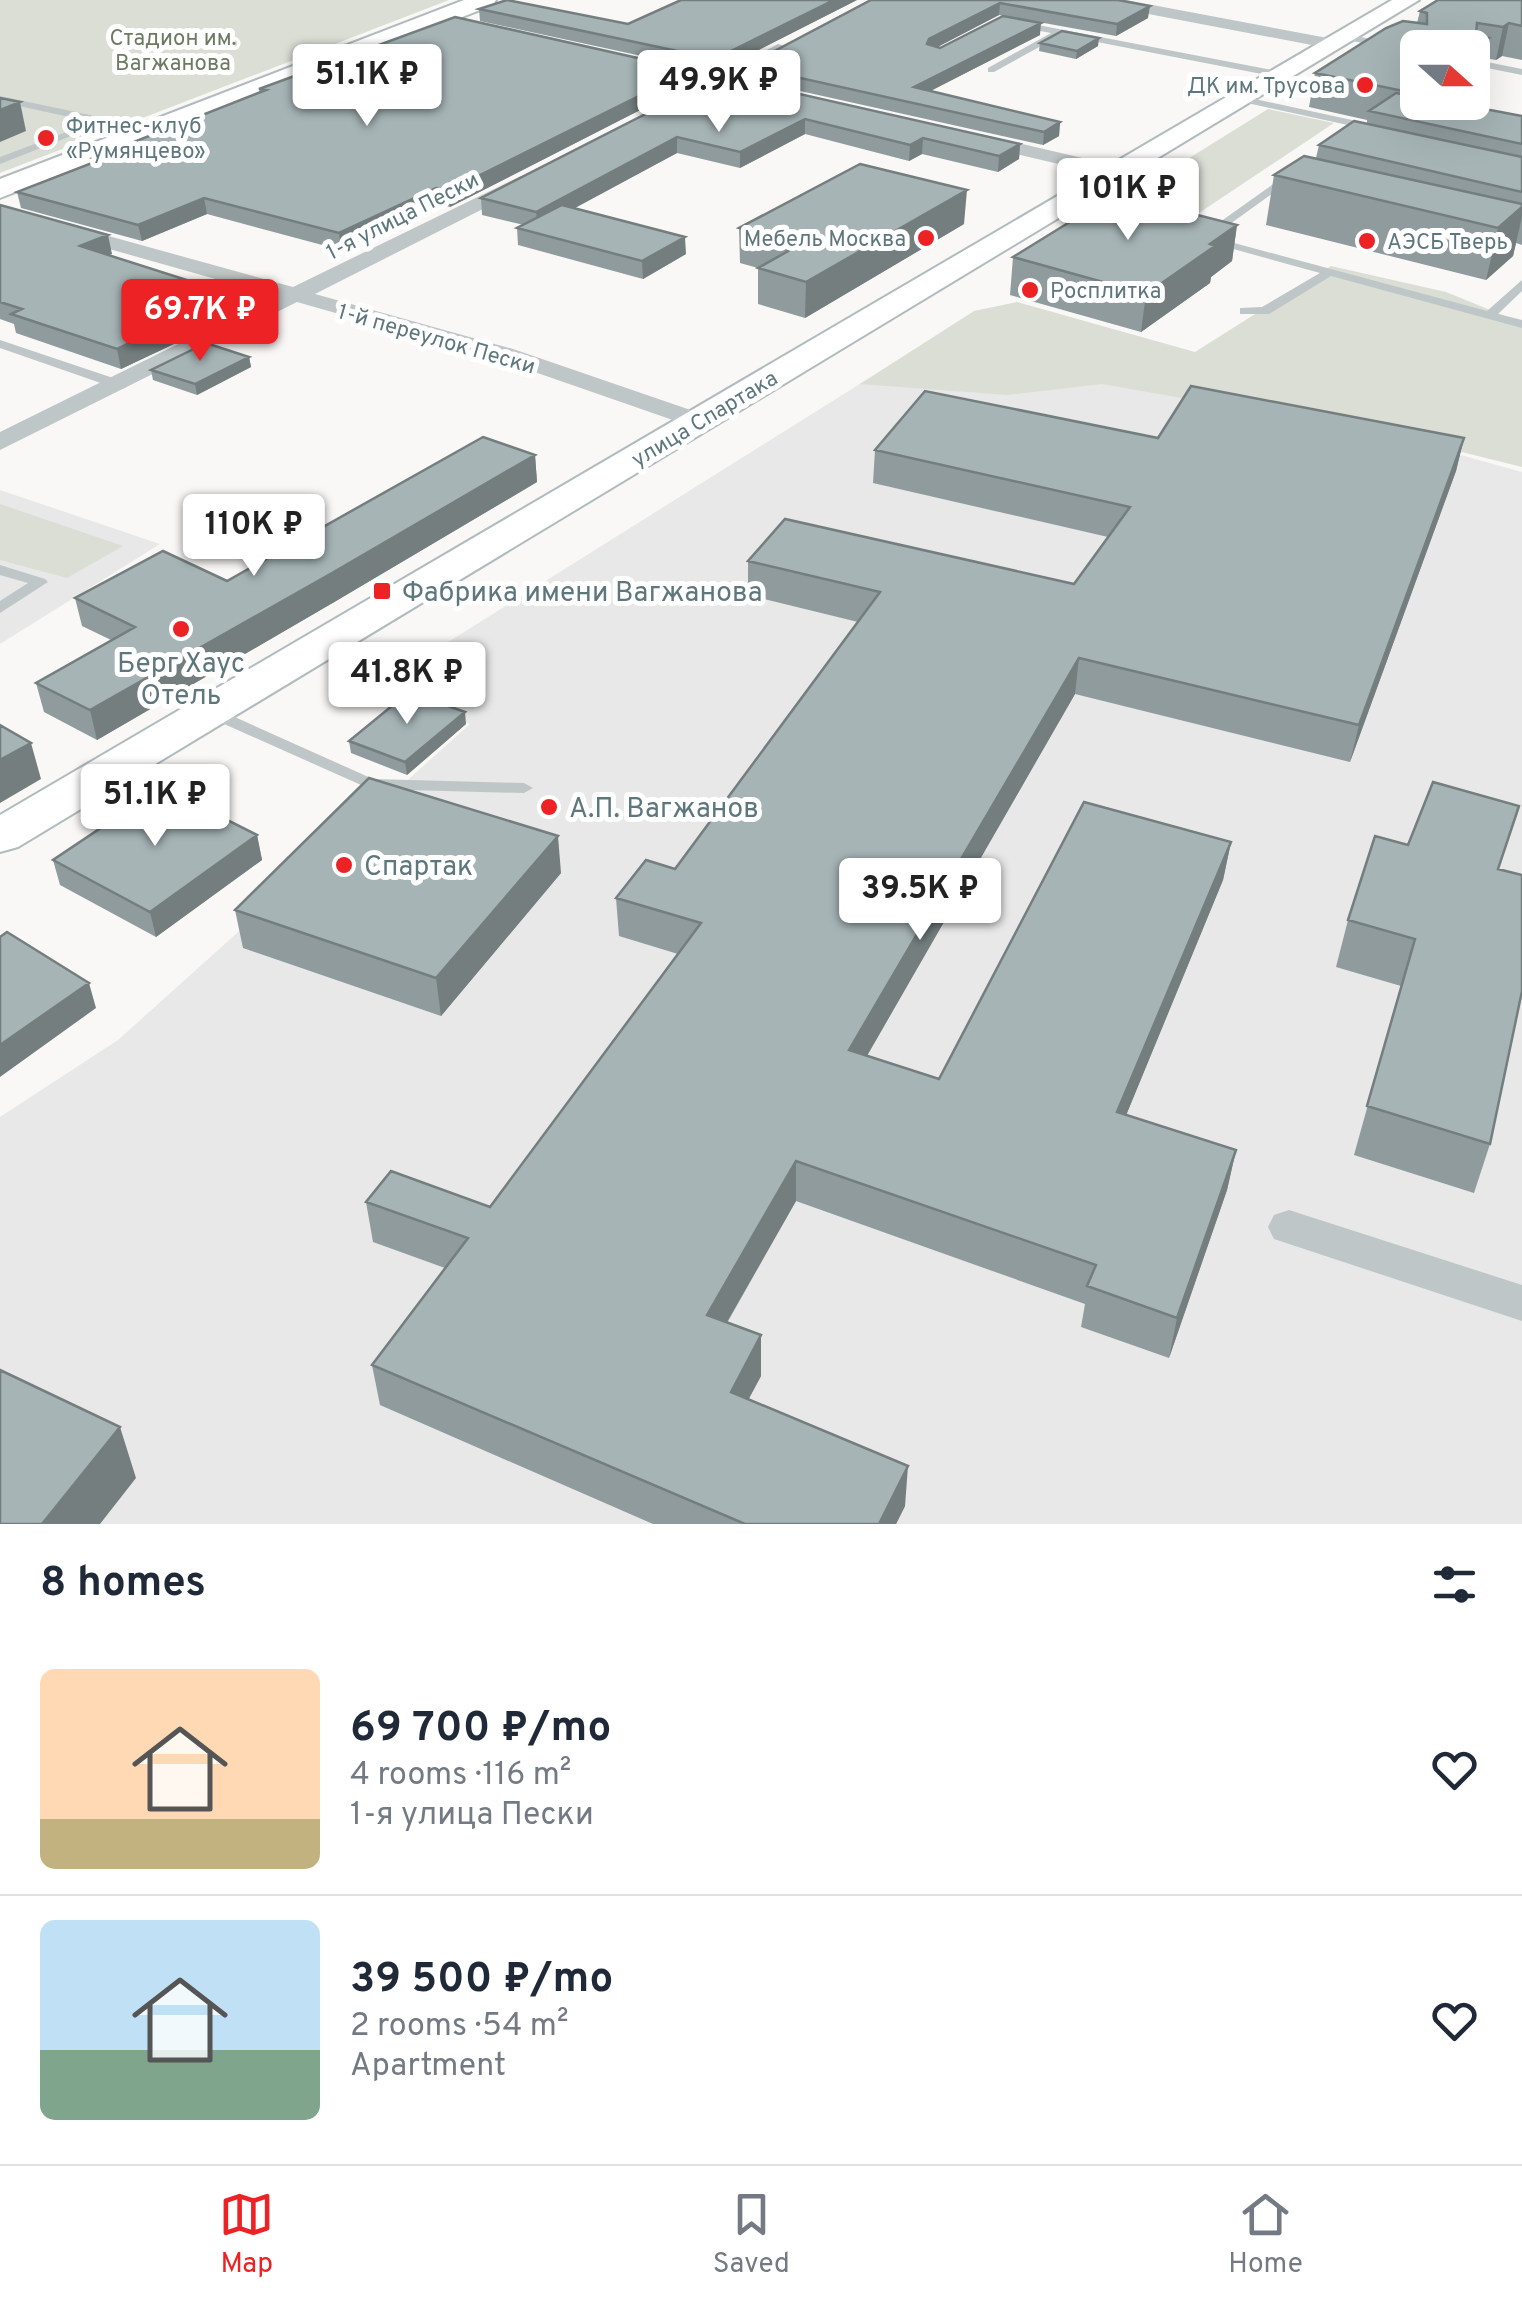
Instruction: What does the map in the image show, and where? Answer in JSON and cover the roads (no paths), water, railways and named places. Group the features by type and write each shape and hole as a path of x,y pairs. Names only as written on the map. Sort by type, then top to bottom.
{"main road":[{"path":"0,190 485,0"},
{"name":"улица Спартака","path":"0,836 1401,1"}],"street":[{"path":"1101,0 1339,41"},
{"path":"439,18 476,26"},
{"path":"667,108 807,36"},
{"path":"683,72 759,90"},
{"path":"954,134 1118,172"},
{"name":"1-я улица Пески","path":"0,442 543,171"},
{"name":"1-й переулок Пески","path":"0,212 505,354 699,421"},
{"path":"1289,1227 1522,1302"}],"lane":[{"path":"1001,21 1282,75"},
{"path":"992,70 1060,32"},
{"path":"1339,41 1400,49"},
{"path":"1490,66 1522,72"},
{"path":"0,98 104,121 0,162"},
{"path":"1241,99 1380,129"},
{"path":"1346,139 1364,126"},
{"path":"1204,238 1296,173"},
{"path":"1270,190 1289,195"},
{"path":"1066,203 1134,220"},
{"path":"1187,233 1522,324"},
{"path":"1244,311 1265,311 1328,273"},
{"path":"1490,315 1522,284"},
{"path":"0,344 120,385"},
{"path":"0,570 40,582 0,608"},
{"path":"210,712 363,789 524,788"}],"place":[{"name":"ДК им. Трусова","path":"1365,85"},
{"name":"Фитнес-клуб «Румянцево»","path":"46,138"},
{"name":"Мебель Москва","path":"926,238"},
{"name":"АЭСБ Тверь","path":"1367,241"},
{"name":"Росплитка","path":"1030,290"},
{"name":"Фабрика имени Вагжанова","path":"382,591"},
{"name":"Берг Хаус Отель","path":"181,629"},
{"name":"А.П. Вагжанов","path":"549,807"},
{"name":"Спартак","path":"344,865"}],"park label":[{"name":"Стадион им. Вагжанова","path":"173,50"}]}
